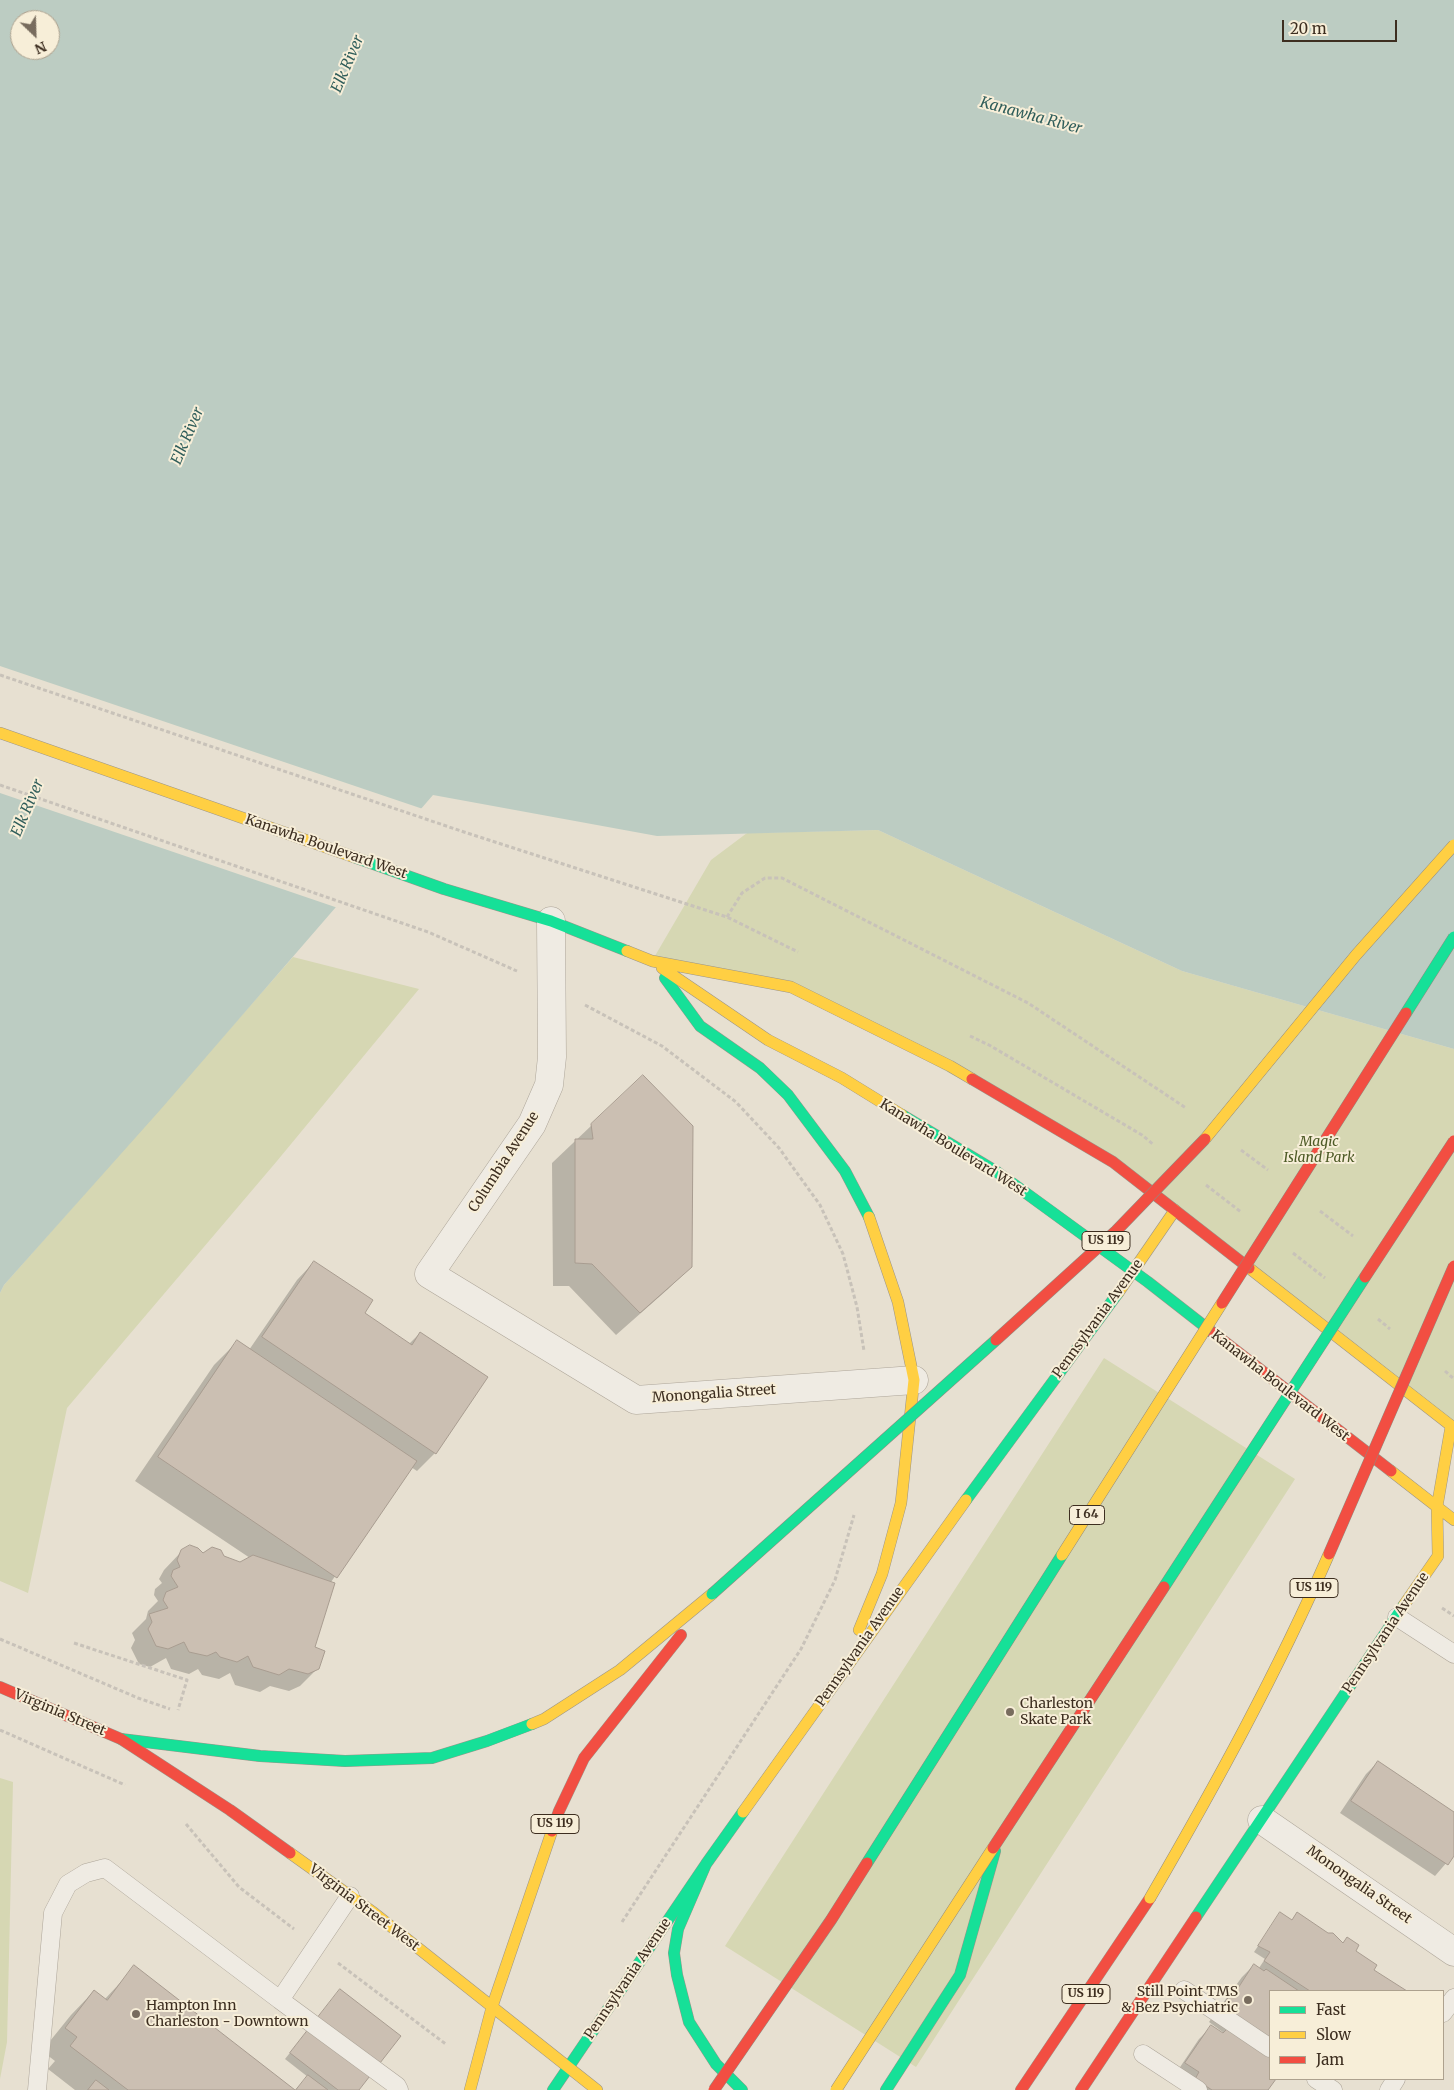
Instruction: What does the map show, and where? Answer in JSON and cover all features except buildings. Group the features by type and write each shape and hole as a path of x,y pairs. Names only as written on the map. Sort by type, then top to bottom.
{"main road":[{"name":"Kanawha Boulevard West","path":"0,733 444,889 551,921 652,961 791,987 950,1066 1113,1162 1452,1427"},
{"name":"US 119","path":"470,2090 492,2008 559,1811 584,1758 712,1594 963,1372 1116,1232 1207,1137 1356,955 1454,844"},
{"name":"I 64","path":"714,2090 831,1920 1454,937"},
{"name":"Kanawha Boulevard West","path":"652,961 768,1040 842,1078 997,1172 1132,1272 1454,1520"},
{"path":"652,961 700,1026 760,1068 788,1095 845,1171 870,1219 898,1302 914,1380 900,1503 882,1574 840,1678"},
{"path":"836,2090 1454,1141"},
{"name":"Pennsylvania Avenue","path":"553,2090 706,1864 840,1678 907,1580 1132,1272 1175,1210"},
{"name":"US 119","path":"1021,2090 1150,1898 1223,1771 1302,1615 1454,1266"},
{"name":"Pennsylvania Avenue","path":"1082,2090 1438,1556 1437,1507 1452,1427"},
{"path":"121,1739 260,1756 346,1761 432,1758 487,1741 544,1719 620,1670 712,1594"},
{"name":"Virginia Street","path":"0,1687 121,1739"},
{"name":"Virginia Street West","path":"121,1739 230,1810 350,1896 596,2090"},
{"path":"886,2090 960,1975 996,1846"},
{"path":"706,1864 678,1929 674,1953 677,1975 688,2022 716,2064 742,2090"}],"street":[{"name":"Columbia Avenue","path":"429,1274 532,1124 549,1085 552,1057 551,921"},
{"name":"Monongalia Street","path":"429,1274 636,1400 914,1380"},
{"name":"Monongalia Street","path":"1262,1820 1454,1952"}],"lane":[{"path":"1397,1617 1454,1654"},
{"path":"37,2090 53,1913 68,1884 86,1873 105,1868 397,2086 399,2090"},
{"path":"280,2000 350,1896"},
{"path":"1184,1990 1269,2047"},
{"path":"1444,2012 1454,1998"},
{"path":"1143,2054 1198,2090"},
{"path":"1318,2080 1333,2090"}],"path":[{"path":"0,675 464,832"},
{"path":"0,785 428,932"},
{"path":"727,917 742,893 765,878 782,878 1028,1003 1186,1109"},
{"path":"1234,1145 1273,1175"},
{"path":"1312,1204 1360,1240"},
{"path":"0,1639 138,1698"},
{"path":"74,1643 187,1680 178,1710"},
{"path":"0,1730 132,1788"},
{"path":"180,1817 239,1887 448,2046"}],"green space":[{"name":"Magic Island Park","path":"878,830 1182,971 1454,1049 1454,1428 1113,1162 791,987 652,961 711,860 747,833"},
{"path":"293,957 419,989 277,1161 67,1408 28,1593 0,1581 0,1293 4,1285"},
{"name":"Charleston Skate Park","path":"1104,1358 1295,1479 916,2067 725,1946"},
{"path":"0,1778 13,1782 7,2042 0,2079"}],"water":[{"path":"0,0 1454,0 1454,1049 1182,971 878,830 657,836 433,795 161,1109 4,1285 0,1293"}],"pier":[{"path":"0,666 423,809 338,908 0,793"}],"traffic: fast":[{"path":"354,857 444,889 551,921 627,951"},
{"path":"1406,1013 1454,937"},
{"path":"665,978 700,1026 760,1068 788,1095 845,1171 869,1217"},
{"path":"902,1115 997,1172 1148,1282 1212,1332"},
{"path":"1164,1587 1365,1277"},
{"path":"966,1500 1118,1293"},
{"path":"712,1594 996,1340"},
{"path":"867,1863 1062,1555"},
{"path":"1196,1917 1404,1605"},
{"path":"121,1739 260,1756 345,1761 432,1758 487,1741 532,1724"},
{"path":"553,2090 743,1812"},
{"path":"886,2090 960,1975 995,1851"},
{"path":"706,1864 678,1929 674,1953 677,1975 689,2022 716,2064 742,2090"}],"traffic: slow":[{"path":"0,733 354,857"},
{"path":"1205,1139 1356,955 1454,845"},
{"path":"627,951 652,961 791,987 950,1066 972,1079"},
{"path":"662,968 768,1040 842,1078 902,1115"},
{"path":"1118,1293 1175,1210"},
{"path":"859,1630 882,1574 901,1503 914,1380 898,1302 869,1217"},
{"path":"1249,1268 1454,1428"},
{"path":"1062,1555 1222,1303"},
{"path":"1404,1605 1438,1556 1437,1507 1451,1426"},
{"path":"1391,1471 1454,1520"},
{"path":"743,1812 966,1500"},
{"path":"1150,1898 1267,1686 1329,1554"},
{"path":"532,1724 544,1719 620,1670 712,1594"},
{"path":"470,2090 492,2007 552,1831"},
{"path":"836,2090 993,1848"},
{"path":"290,1853 374,1913 597,2090"}],"traffic: jam":[{"path":"1222,1303 1406,1013"},
{"path":"972,1079 1113,1162 1249,1268"},
{"path":"996,1340 1116,1231 1205,1139"},
{"path":"1365,1277 1454,1141"},
{"path":"1329,1554 1454,1266"},
{"path":"1212,1332 1391,1471"},
{"path":"993,1848 1164,1587"},
{"path":"552,1831 559,1811 584,1758 681,1635"},
{"path":"0,1687 121,1739 230,1810 290,1853"},
{"path":"714,2090 831,1920 867,1863"},
{"path":"1021,2090 1150,1898"},
{"path":"1081,2090 1196,1917"}],"place":[{"name":"Charleston Skate Park","path":"1010,1712"},
{"name":"Still Point TMS & Bez Psychiatric","path":"1248,2000"},
{"name":"Hampton Inn Charleston - Downtown","path":"136,2014"}],"water label":[{"name":"Elk River","path":"348,64"},
{"name":"Kanawha River","path":"1031,116"},
{"name":"Elk River","path":"188,436"},
{"name":"Elk River","path":"28,808"}]}
